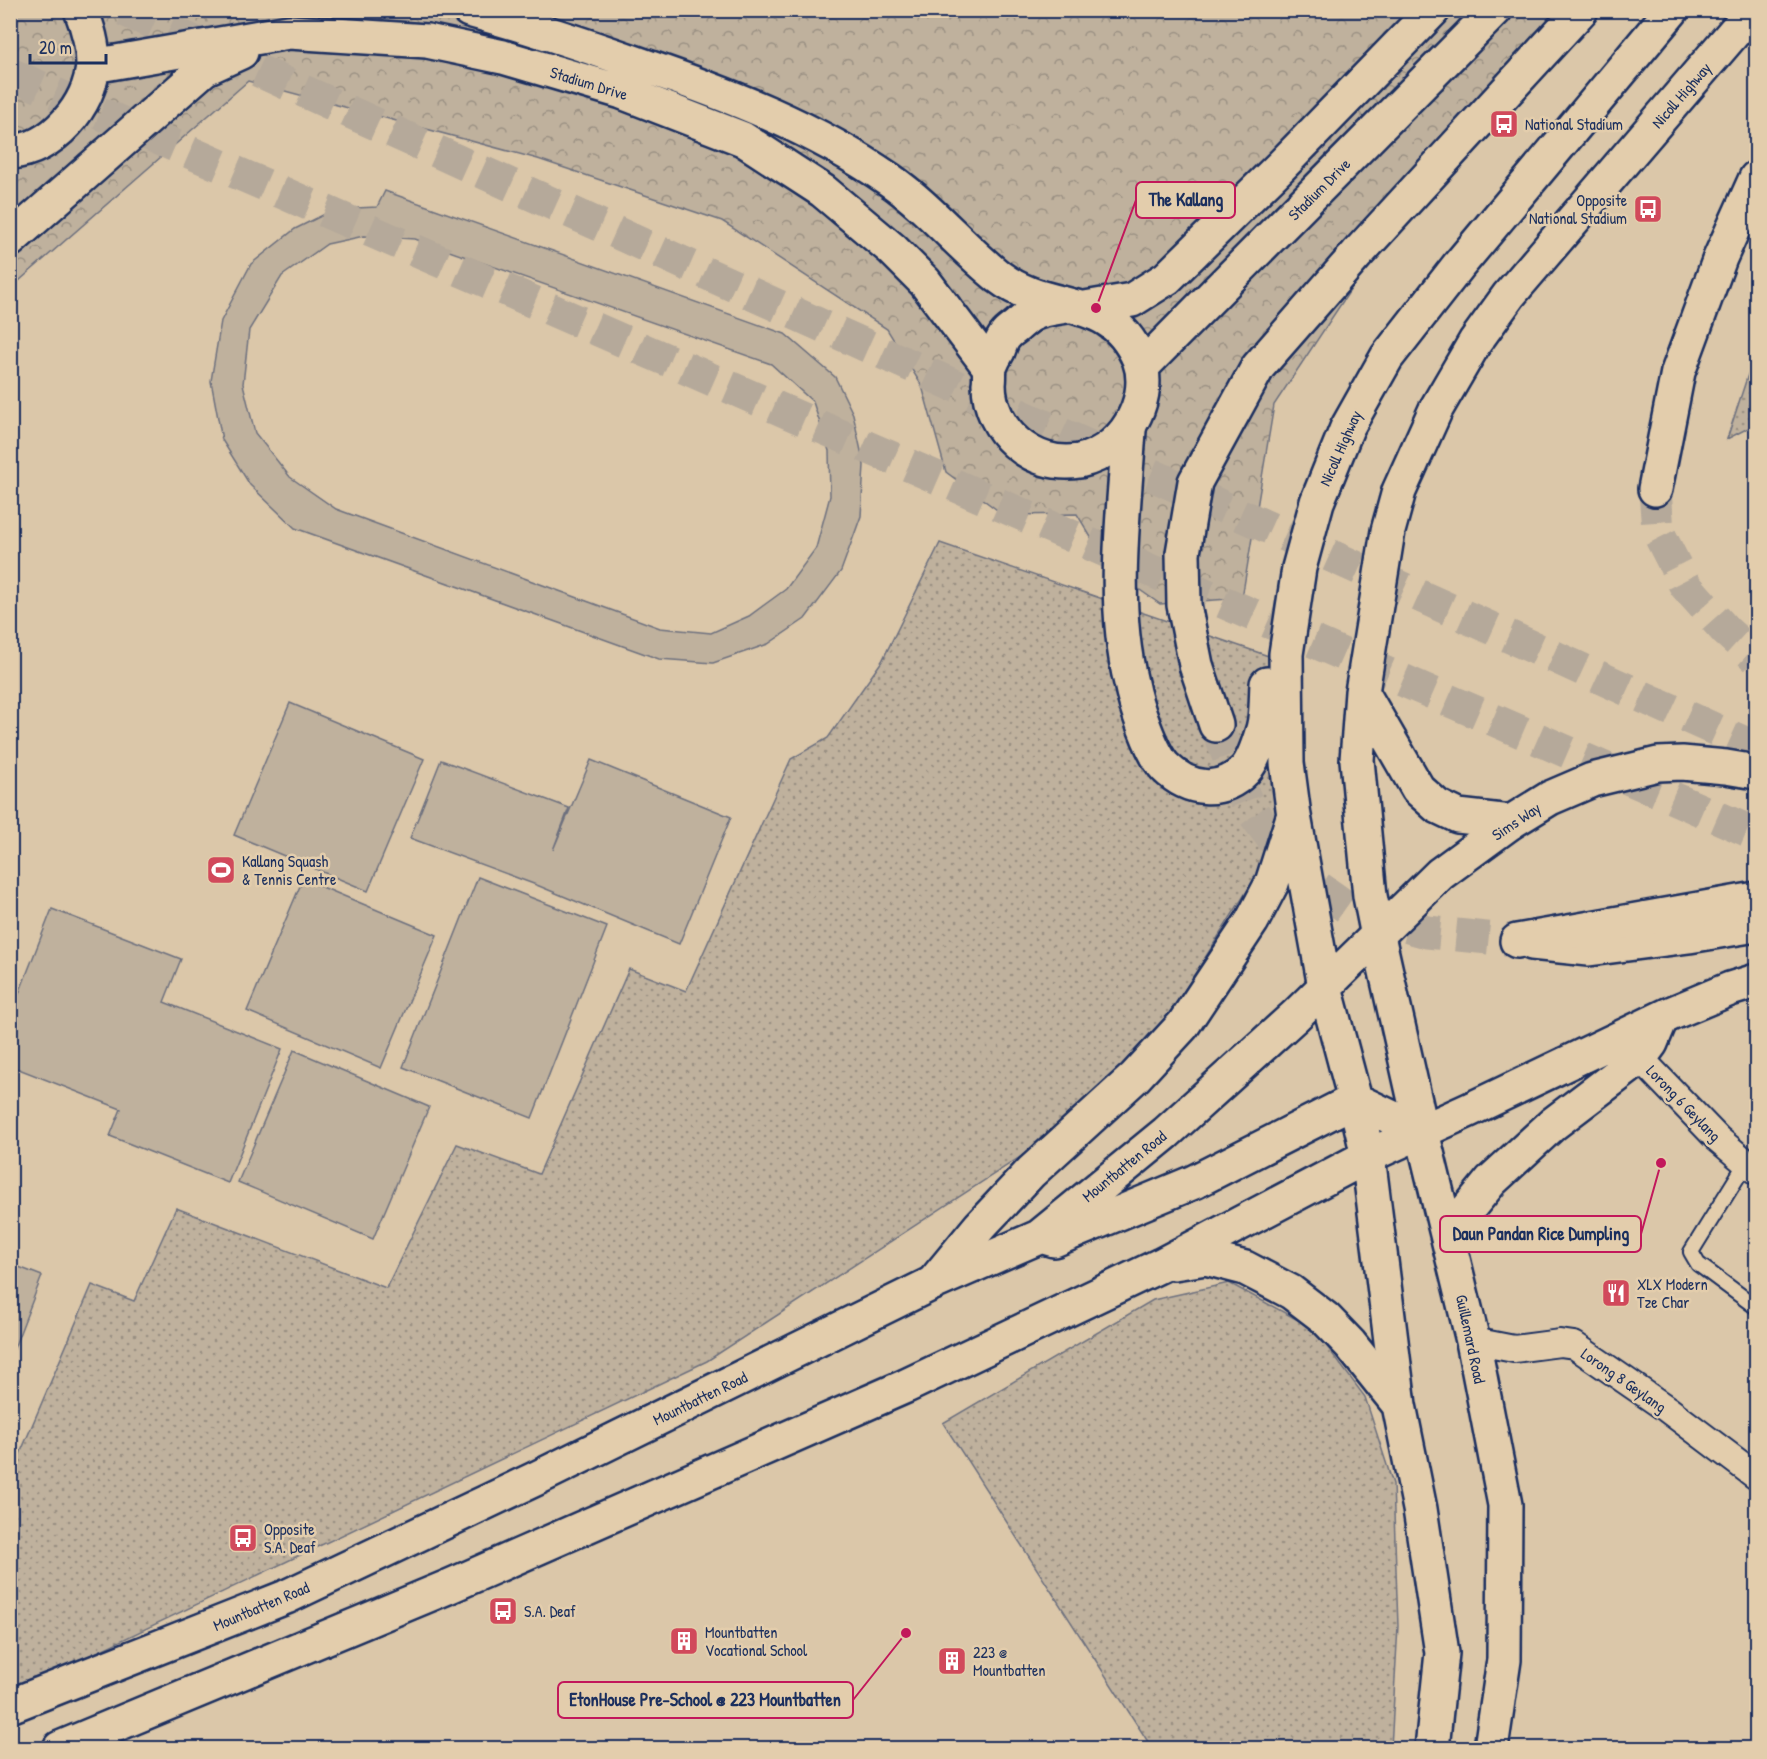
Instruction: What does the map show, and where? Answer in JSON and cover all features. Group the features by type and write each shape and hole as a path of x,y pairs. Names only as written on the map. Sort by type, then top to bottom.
{"main road":[{"path":"13,154 40,143 60,129 76,111 83,97 93,66 91,35 81,10"},
{"name":"Stadium Drive","path":"469,10 523,24 626,59 712,89 778,117 840,148 891,182 924,208 1000,278 1031,294 1076,307 1111,320 1131,340 1142,367 1142,400 1129,430 1107,450 1078,461 1048,460 1021,448 1000,426 989,398 990,368 1005,336 1032,314 1076,307 1132,300 1167,278 1282,165 1433,10"},
{"name":"Stadium Drive","path":"1142,367 1495,10"},
{"path":"1216,725 1196,665 1184,605 1183,553 1195,482 1258,368 1357,254 1581,10"},
{"name":"Nicoll Highway","path":"1325,987 1294,816 1287,763 1286,654 1299,568 1317,502 1347,428 1387,357 1460,265 1672,10"},
{"name":"Nicoll Highway","path":"1378,936 1370,896 1357,760 1362,692 1388,531 1400,491 1436,409 1475,342 1509,295 1753,10"},
{"path":"10,240 204,69 289,32"},
{"name":"Stadium Drive","path":"93,66 289,32 427,41 503,57 622,92 743,140 824,191 892,249 925,282 990,368"},
{"path":"1655,489 1678,372 1720,258 1756,178"},
{"path":"1129,430 1120,614 1131,684 1151,744 1164,766 1182,781 1198,787 1212,788 1230,782 1246,769 1256,751 1264,726 1271,630 1284,550 1310,476 1347,428"},
{"path":"1362,692 1418,789 1437,806 1458,816 1511,822"},
{"name":"Sims Way","path":"1325,987 1440,874 1511,822 1550,798 1581,784 1658,764 1682,763 1756,772"},
{"path":"933,1283 980,1226 1031,1172 1136,1077 1183,1025 1252,921 1272,883 1294,816"},
{"path":"1756,899 1516,941 1589,949 1756,925"},
{"name":"Guillemard Road","path":"1378,936 1422,1132 1473,1341 1504,1505 1504,1660 1491,1749"},
{"path":"60,1749 439,1591 906,1386 1161,1266 1368,1156 1661,1019 1730,989 1756,981"},
{"path":"1325,987 1368,1156 1400,1405 1420,1509 1442,1653 1432,1749"},
{"name":"Mountbatten Road","path":"10,1706 286,1597 535,1479 933,1283 1039,1237 1166,1133 1325,987"},
{"path":"1452,1254 1469,1208 1491,1181 1553,1124 1640,1058 1661,1019"},
{"path":"1355,1100 1422,1132"},
{"path":"1039,1237 1054,1240 1194,1182 1355,1100"},
{"path":"1161,1266 1206,1258 1245,1268 1291,1292 1325,1318 1350,1344 1400,1405"}],"street":[{"name":"Lorong 6 Geylang","path":"1640,1058 1718,1139 1751,1167"},
{"name":"Lorong 8 Geylang","path":"1473,1341 1514,1349 1560,1342 1574,1345 1667,1409 1756,1476"}],"lane":[{"path":"1751,1167 1691,1252 1698,1264 1756,1307"}],"green space":[{"path":"10,11 1582,11 1414,194 1274,405 1242,598 1160,604 1110,569 1077,514 1004,515 946,472 922,386 887,329 722,221 538,159 248,81 12,287"},
{"path":"385,191 785,334 835,377 853,414 864,465 861,516 841,571 805,619 768,644 713,663 659,659 295,528 250,485 222,440 211,381 221,321 251,264 295,229 335,209 377,207","holes":["364,236 415,239 771,364 813,402 829,451 830,496 816,548 786,589 749,616 711,633 660,628 336,509 290,477 255,433 243,384 249,330 282,276 327,244"]},
{"path":"1756,350 1756,424 1727,439"},
{"path":"940,543 1283,661 1294,816 1132,1074 1028,1152 707,1361 11,1693 11,1475 92,1285 134,1301 176,1208 386,1288 457,1144 539,1174 629,969 686,991 791,759 828,738 882,661"},
{"path":"290,703 424,759 368,891 234,835"},
{"path":"441,760 569,808 553,850 591,760 731,817 679,944 539,886 410,838"},
{"path":"478,877 607,927 532,1118 403,1067"},
{"path":"303,879 437,935 381,1068 247,1011"},
{"path":"52,909 181,959 164,1002 282,1049 228,1183 110,1136 121,1109 11,1066 11,1014"},
{"path":"294,1050 429,1107 373,1239 238,1182"},
{"path":"11,1264 42,1276 11,1356"},
{"path":"1229,1283 1313,1328 1365,1397 1393,1484 1398,1626 1391,1748 1152,1748 943,1423 1153,1300"}],"tunnel":[{"path":"124,10 1756,748"},
{"path":"10,74 1756,834"},
{"path":"1655,489 1658,532 1685,585 1726,631 1756,658"},
{"path":"1216,725 1248,806 1278,846 1318,887 1355,913 1427,932 1517,941"}],"place":[{"name":"National Stadium","path":"1504,124"},
{"name":"Opposite National Stadium","path":"1648,209"},
{"name":"The Kallang","path":"1096,308"},
{"name":"Kallang Squash & Tennis Centre","path":"221,870"},
{"name":"Daun Pandan Rice Dumpling","path":"1661,1163"},
{"name":"XLX Modern Tze Char","path":"1616,1293"},
{"name":"Opposite S.A. Deaf","path":"243,1538"},
{"name":"S.A. Deaf","path":"503,1611"},
{"name":"EtonHouse Pre-School @ 223 Mountbatten","path":"906,1633"},
{"name":"Mountbatten Vocational School","path":"684,1641"},
{"name":"223 @ Mountbatten","path":"952,1661"}]}
